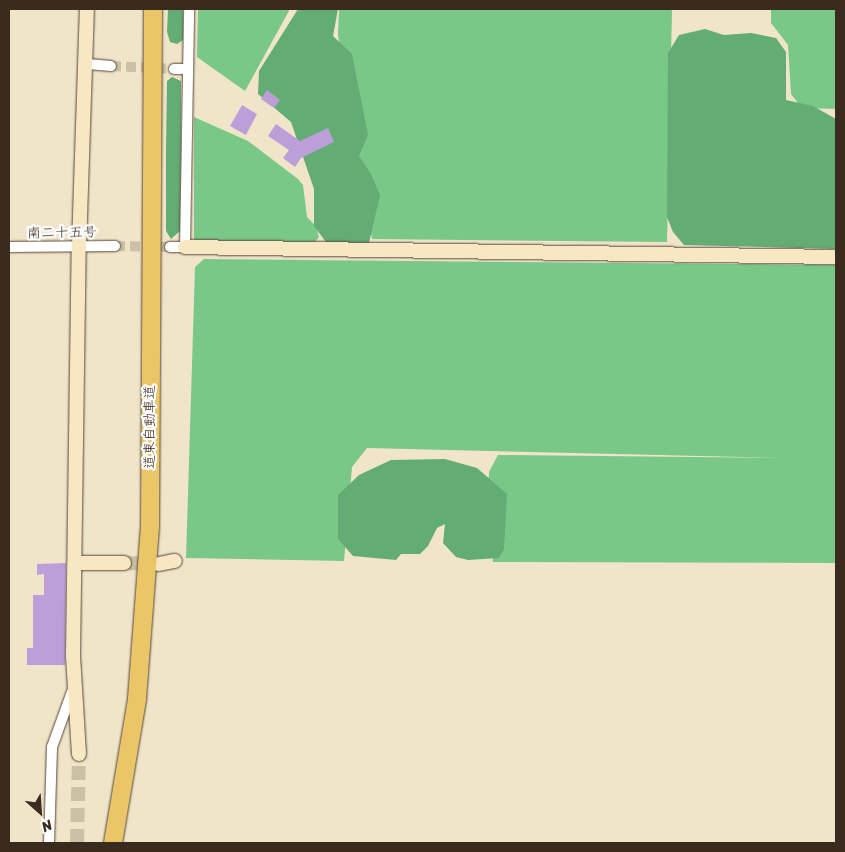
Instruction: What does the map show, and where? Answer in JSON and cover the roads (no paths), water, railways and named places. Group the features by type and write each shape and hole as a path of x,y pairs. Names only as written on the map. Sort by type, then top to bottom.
{"highway":[{"name":"道東自動車道","path":"113,843 138,699 150,527 153,9"}],"street":[{"path":"79,754 73,689 79,247 87,64 87,9"},
{"path":"185,247 189,9"},
{"path":"87,64 112,66"},
{"path":"174,69 188,69"},
{"name":"南二十五号","path":"9,247 115,246"},
{"path":"170,247 836,257"},
{"path":"159,564 175,561"},
{"path":"75,562 124,563"},
{"path":"50,843 52,747 73,689"}],"tunnel":[{"path":"111,66 174,69"},
{"path":"115,246 170,247"},
{"path":"124,563 156,564"},
{"path":"77,843 79,754"}]}
